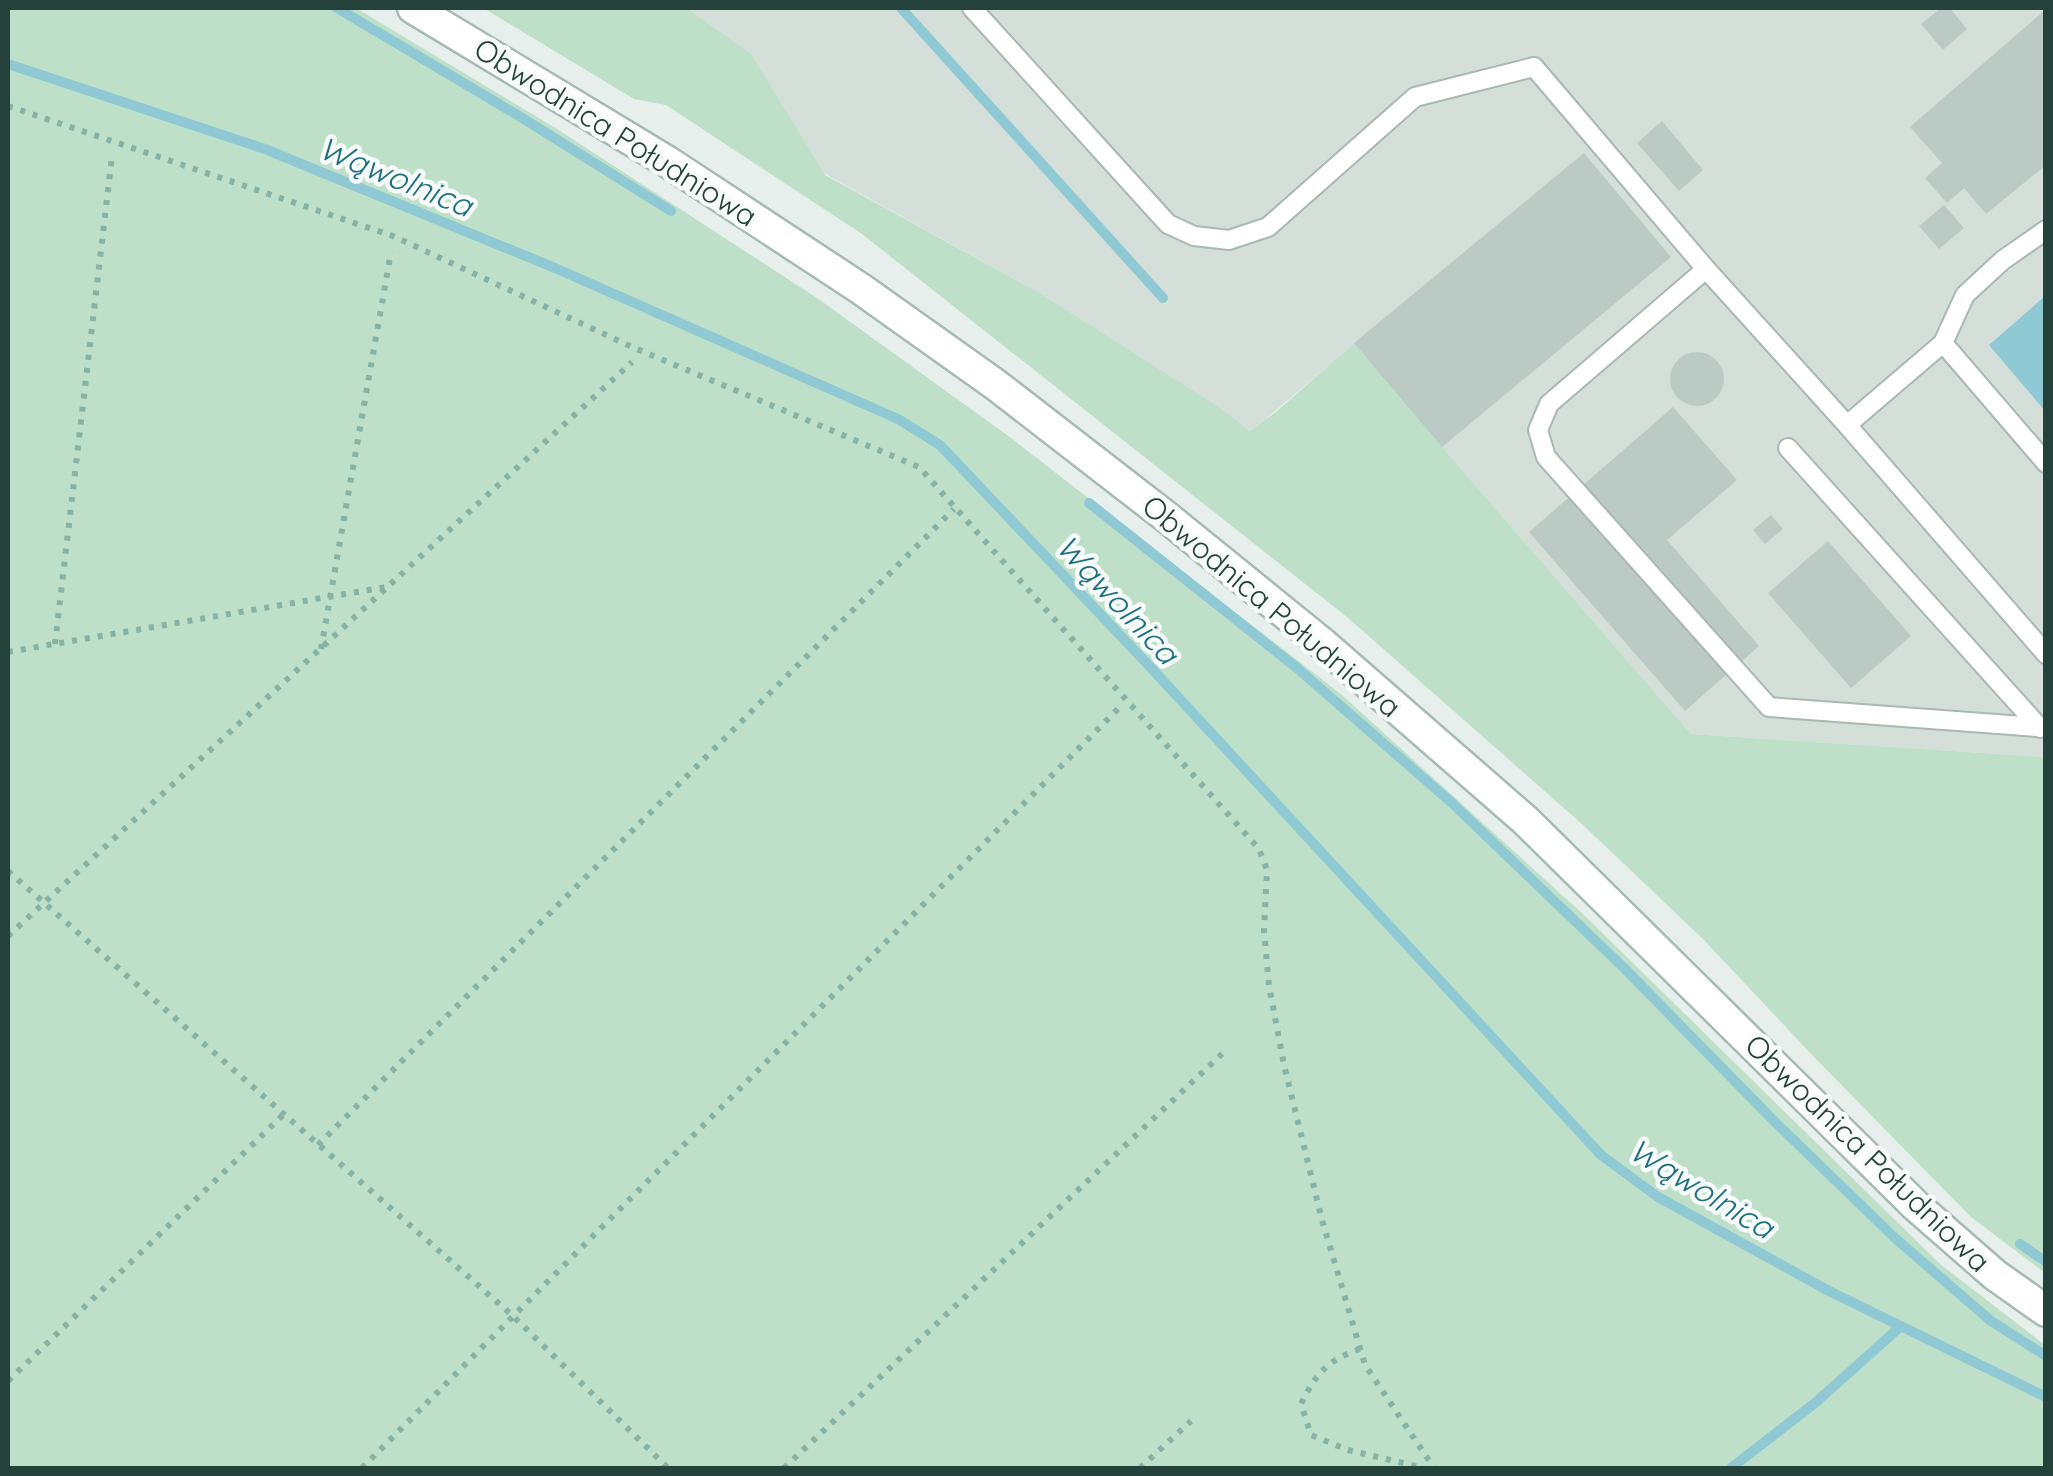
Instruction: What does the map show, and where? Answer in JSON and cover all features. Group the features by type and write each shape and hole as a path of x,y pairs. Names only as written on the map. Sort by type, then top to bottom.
{"main road":[{"name":"Obwodnica Południowa","path":"413,8 668,162 862,289 996,385 1164,515 1323,644 1525,820 1916,1206 1995,1275 2046,1311"}],"lane":[{"path":"972,8 1168,224 1194,236 1229,240 1268,227 1415,96 1534,67 2046,654"},
{"path":"1847,425 1943,342 1965,295 2003,260 2046,230"},
{"path":"1706,268 1548,404 1538,430 1546,458 1769,707 2041,729"},
{"path":"1943,342 2046,463"},
{"path":"1788,448 2041,729"}],"path":[{"path":"8,106 393,236 632,347 919,467 1259,849 1266,870 1264,930 1270,986 1284,1064 1322,1220 1365,1365 1434,1468"},
{"path":"54,644 112,156"},
{"path":"321,648 390,252"},
{"path":"8,936 632,362"},
{"path":"318,1144 954,508"},
{"path":"8,652 389,586"},
{"path":"362,1468 1118,709"},
{"path":"8,870 513,1316 668,1468"},
{"path":"784,1468 1226,1051"},
{"path":"8,1381 284,1114"},
{"path":"1360,1349 1340,1356 1315,1376 1300,1404 1311,1436 1348,1450 1424,1468"},
{"path":"1140,1468 1192,1421"}],"shaded area":[{"path":"531,8 2045,8 2045,757 1691,734 1356,343 1251,431 1038,292"}],"green space":[{"path":"8,8 356,8 557,129 817,298 1011,438 1342,695 1584,915 1940,1264 2045,1345 2045,1468 8,1468"},
{"path":"483,8 686,8 751,54 825,175 1038,292 1250,431 1356,342 1691,734 2045,757 2045,1273 1971,1217 1703,939 1582,824 1347,617 862,234 666,105 634,99"}],"water":[{"path":"2045,296 2045,411 1989,345"}],"building":[{"path":"1941,8 1950,8 1967,29 1943,50 1921,24"},
{"path":"2046,9 2046,165 1986,214 1964,188 1947,203 1925,178 1942,163 1910,127"},
{"path":"1662,121 1703,170 1679,191 1637,143"},
{"path":"1584,153 1671,257 1442,447 1354,343"},
{"path":"1944,205 1964,228 1939,249 1919,226"},
{"path":"1697,352 1716,360 1724,379 1716,398 1697,406 1678,398 1670,379 1678,360"},
{"path":"1673,407 1737,480 1667,540 1759,646 1685,711 1529,532"},
{"path":"1771,515 1783,529 1765,544 1753,530"},
{"path":"1828,541 1911,636 1851,688 1768,593"}],"waterway":[{"path":"337,8 671,211"},
{"path":"901,8 1163,298"},
{"name":"Wąwolnica","path":"8,64 265,149 555,268 898,419 940,445 1601,1155 1658,1197 1829,1291 2046,1397"},
{"path":"1089,503 1297,668 1452,803 1896,1239 1991,1321 2046,1356"},
{"path":"2020,1244 2046,1262"},
{"path":"1731,1468 1815,1403 1900,1327"}]}
